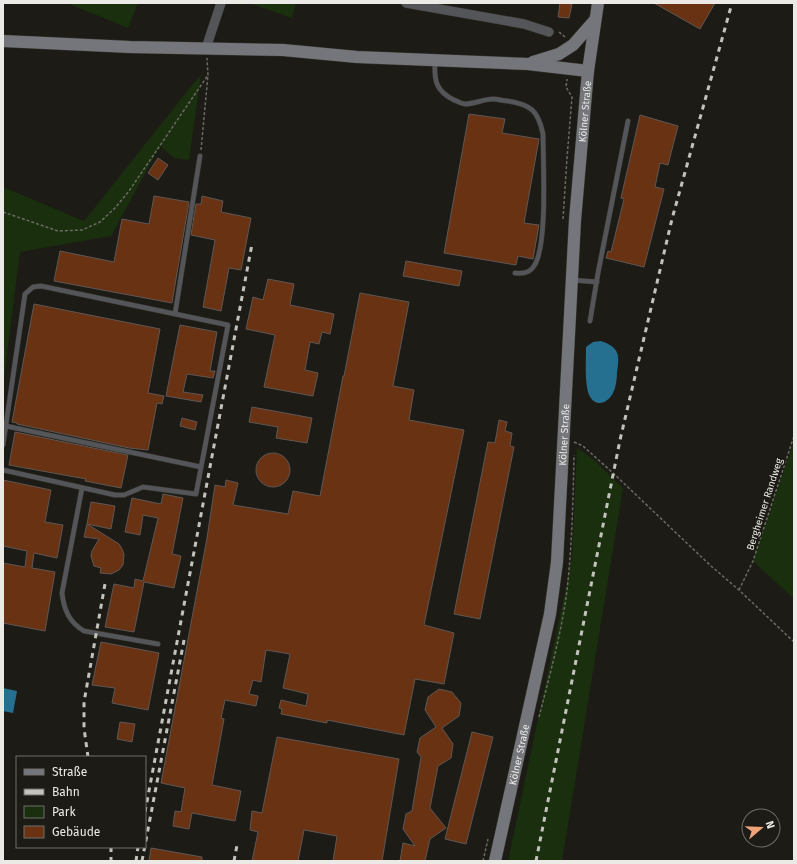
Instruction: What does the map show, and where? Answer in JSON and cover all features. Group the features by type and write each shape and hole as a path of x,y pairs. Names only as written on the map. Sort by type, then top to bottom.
{"main road":[{"name":"Kölner Straße","path":"495,861 550,614 557,562 575,220 588,71 598,3"},
{"path":"528,64 559,54 573,45 596,19"},
{"path":"3,41 130,47 283,50 357,57 528,64 588,71"}],"street":[{"path":"206,48 221,3"},
{"path":"406,3 524,24 549,32"}],"lane":[{"path":"435,60 436,80 438,87 443,93 464,105 492,99 523,104 532,109 541,124 543,134 543,228 538,259 534,267 528,272 522,274 515,273"},
{"path":"590,322 596,282 628,121"},
{"path":"175,314 200,156"},
{"path":"572,280 596,282"},
{"path":"3,445 25,294 33,287 40,286 228,325 196,494 143,487 124,495 115,495 3,470"},
{"path":"6,426 201,467"},
{"path":"82,488 62,593 63,602 71,620 84,631 158,644"}],"path":[{"path":"200,156 208,75 206,48"},
{"path":"563,220 572,96 566,87 568,69"},
{"path":"3,212 58,231 82,230 100,222 115,208 128,191 208,75"},
{"name":"Bergheimer Randweg","path":"739,590 753,561 794,436"},
{"path":"564,439 583,446 794,642"},
{"path":"482,861 488,839"}],"green space":[{"path":"67,3 138,3 128,28"},
{"path":"249,3 296,3 292,18"},
{"path":"201,74 189,160 174,158 160,146 111,236 20,252 3,386 3,187 84,221"},
{"path":"794,441 794,599 753,561"},
{"path":"577,448 592,458 623,488 562,861 508,861 572,558"}],"water":[{"path":"601,341 612,346 617,352 617,380 614,391 609,398 601,403 597,403 588,393 586,382 586,347 593,342"},
{"path":"3,688 17,691 13,713 3,711"}],"building":[{"path":"560,3 572,4 569,18 558,17"},
{"path":"654,3 715,3 700,29"},
{"path":"469,114 505,119 502,133 539,139 524,223 539,225 533,259 518,256 516,265 444,253"},
{"path":"640,115 678,126 668,165 660,163 655,187 664,189 644,267 606,258 608,251 611,252 624,199 621,198"},
{"path":"158,158 168,165 158,180 148,173"},
{"path":"154,196 189,202 172,303 54,281 60,251 114,262 122,219 149,224"},
{"path":"202,196 223,201 221,212 251,218 241,270 229,268 221,311 203,307 215,240 191,235 196,204 201,204"},
{"path":"406,261 462,271 459,286 403,276"},
{"path":"268,279 294,284 290,305 334,314 330,334 322,332 319,344 310,342 305,370 318,373 313,396 264,387 275,335 246,329 253,297 263,300"},
{"path":"360,293 409,302 393,386 414,390 409,420 464,430 424,625 454,633 444,684 415,679 404,735 327,720 327,723 281,714 282,709 279,708 281,700 306,706 308,694 283,688 290,654 266,650 261,682 253,680 249,694 258,696 256,706 225,700 221,718 224,719 212,785 241,791 235,821 192,813 189,829 173,826 175,811 181,812 185,788 161,783 207,538 215,485 225,487 226,480 238,483 233,505 288,514 293,491 320,496"},
{"path":"34,304 160,329 148,393 164,396 162,404 157,403 148,450 129,448 12,422"},
{"path":"180,325 217,332 210,371 215,371 213,378 187,374 183,392 203,395 201,402 166,396"},
{"path":"252,407 312,418 307,443 276,438 278,427 249,422"},
{"path":"182,418 197,422 195,430 180,426"},
{"path":"499,420 507,422 505,431 512,433 510,446 514,447 480,619 454,614 488,442 495,443"},
{"path":"15,432 128,455 121,488 85,481 86,479 9,465"},
{"path":"270,453 276,453 285,458 289,464 289,476 285,482 276,487 270,487 261,482 256,473 256,467 261,458"},
{"path":"3,480 51,490 45,522 63,525 57,558 34,553 32,568 55,572 45,631 3,623 3,563 25,567 27,551 3,546"},
{"path":"163,494 183,498 172,554 181,556 174,588 144,582 134,632 105,627 114,584 134,588 135,579 143,581 158,518 143,515 140,535 125,532 132,498 161,504"},
{"path":"91,502 115,506 111,529 87,524"},
{"path":"87,524 119,544 124,554 123,565 119,570 111,574 100,573 101,568 94,566 91,556 92,551 99,539 84,537"},
{"path":"101,642 159,653 148,710 112,703 115,688 92,685"},
{"path":"439,689 452,692 461,703 459,716 442,728 453,744 451,758 438,766 430,808 446,828 430,839 425,861 400,861 403,843 415,846 403,829 406,814 412,811 421,757 417,752 420,738 436,727 425,710 428,697"},
{"path":"120,722 135,724 132,742 117,739"},
{"path":"472,732 493,737 466,844 445,839"},
{"path":"277,737 399,759 382,861 333,861 337,836 304,830 298,861 252,861 258,832 250,830 252,811 262,813"},
{"path":"151,848 202,857 202,861 149,861"}],"railway":[{"path":"536,861 620,440 672,219 732,3"},
{"path":"146,807 252,244"},
{"path":"88,756 84,728 84,702 105,584"},
{"path":"146,840 185,635"},
{"path":"234,861 237,845"},
{"path":"111,848 111,861"},
{"path":"136,861 138,848"},
{"path":"142,861 144,848"}]}
